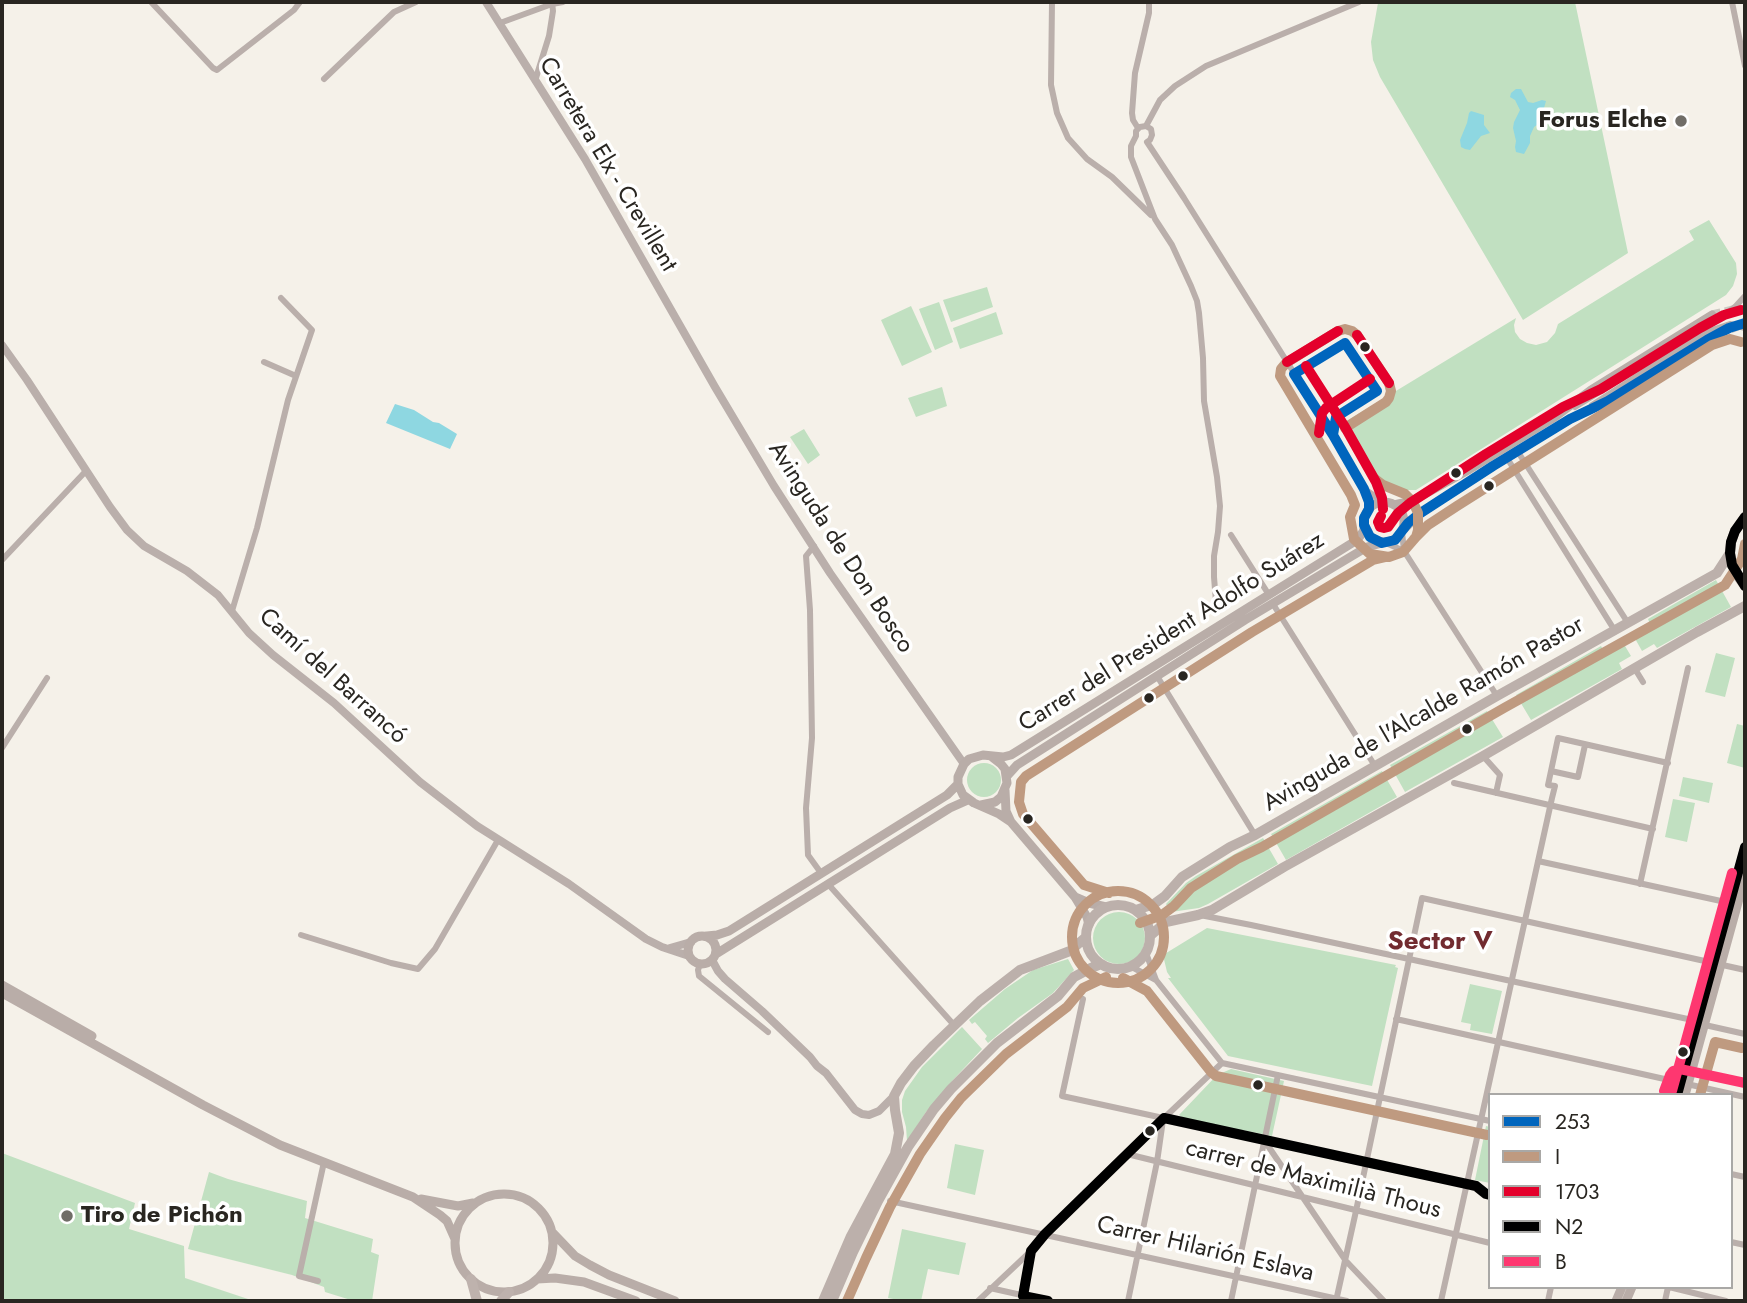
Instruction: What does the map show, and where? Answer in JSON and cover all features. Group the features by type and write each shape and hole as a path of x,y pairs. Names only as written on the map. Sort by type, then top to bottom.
{"highway":[{"path":"1745,517 1735,531 1730,553 1732,565 1745,586"},
{"path":"471,1279 477,1301"},
{"path":"501,1301 509,1292"}],"main road":[{"path":"1712,315 1470,469 1412,501 1377,503 1369,509 1364,518 1364,526 1370,537 1384,543 1395,540 1419,514 1570,419 1608,401 1718,334"},
{"path":"1391,503 1401,510 1404,516 1403,531"},
{"name":"Carrer del President Adolfo Suárez","path":"1007,776 1017,765 1157,676 1357,540 1364,526"},
{"name":"Carrer del President Adolfo Suárez","path":"990,757 1003,757 1018,750 1271,599 1367,547 1384,543"},
{"name":"Avinguda de l'Alcalde Ramón Pastor","path":"1136,910 1154,904 1182,877 1230,847 1717,573 1730,553"},
{"path":"832,1301 878,1201 908,1147 934,1109 997,1042 1058,996 1074,977 1101,964 1120,968 1130,966 1146,953 1151,935 1166,922 1212,910 1745,606"},
{"path":"1011,822 1006,811 1007,776 1001,764 990,757 976,756 964,764 958,777 960,790 968,800 1011,822 1076,897 1087,917 1086,937 1091,953 1101,964"},
{"path":"958,784 947,795 729,931 698,937 691,942 689,956 693,961 706,964 828,884 950,808 968,800"},
{"path":"980,805 995,802 1005,790"},
{"path":"1737,906 1745,847"},
{"path":"1685,1088 1701,1023 1745,877"},
{"path":"1076,897 1097,906 1127,906 1136,910 1146,920 1151,935"},
{"path":"1088,925 1106,907"},
{"path":"706,936 716,945 714,957"},
{"path":"822,1301 856,1226 895,1154 899,1133 894,1097 914,1066 980,1001 1020,970 1070,951 1086,937"},
{"path":"2,985 205,1100 244,1125"},
{"path":"2,993 280,1145 413,1198 447,1221 455,1239 458,1261 471,1279 482,1287 509,1292 521,1289 537,1279 551,1258 552,1232"},
{"path":"413,1198 458,1206 492,1195 522,1197 543,1213 552,1232 575,1256 610,1275 675,1301"},
{"path":"455,1239 461,1218 476,1202"},
{"path":"537,1279 555,1278 584,1282 636,1301"}],"street":[{"path":"151,2 213,68 217,69 294,10 300,2"},
{"path":"324,79 394,12 416,2"},
{"name":"Carretera Elx - Crevillent","path":"486,2 584,159 693,348"},
{"path":"500,23 552,3 563,2"},
{"path":"1052,2 1051,85 1057,113 1068,138 1087,159 1112,177 1155,219"},
{"path":"1149,2 1149,13 1135,73 1132,113 1140,141 1147,142 1184,198 1326,424 1364,489 1369,509"},
{"path":"1216,602 1214,555 1220,506 1204,401 1197,301 1172,245 1155,219 1131,157 1131,146 1137,132 1146,126 1160,100 1175,86 1206,66 1359,2"},
{"path":"1732,2 1745,66"},
{"path":"535,81 549,36 552,3"},
{"path":"1146,126 1151,129 1152,135 1147,142"},
{"path":"1555,417 1593,397 1722,317 1745,296"},
{"path":"232,611 257,528 288,400 312,330 281,298"},
{"path":"1570,419 1706,332 1730,324 1745,328"},
{"name":"Camí del Barrancó","path":"2,345 85,472 127,530 144,546 202,581 273,655 334,703 420,782 498,840 569,884 646,939 689,956"},
{"name":"Avinguda de Don Bosco","path":"693,348 814,547 964,764"},
{"path":"264,362 296,376"},
{"path":"1518,452 1628,623"},
{"path":"1507,458 1615,631"},
{"path":"2,560 85,472"},
{"path":"1364,489 1391,503"},
{"path":"1403,531 1404,551 1497,696"},
{"path":"1231,535 1375,766"},
{"path":"1384,543 1404,551"},
{"path":"814,547 806,555 810,610 812,738 806,808 807,855 821,873"},
{"path":"1635,668 1643,682"},
{"path":"1640,884 1688,668"},
{"path":"1157,676 1255,835"},
{"path":"2,748 47,678"},
{"path":"1441,1301 1552,802 1555,786 1548,785 1558,738 1668,763"},
{"path":"1551,771 1578,777 1585,745"},
{"path":"1483,756 1500,775 1496,793"},
{"path":"1454,783 1552,802 1653,829"},
{"path":"301,935 418,969 435,949 498,840"},
{"path":"1538,861 1737,906"},
{"path":"828,884 954,1025"},
{"path":"1336,1300 1422,898 1745,970"},
{"path":"1198,915 1512,981 1745,1034"},
{"path":"667,948 691,942"},
{"path":"1146,953 1156,980 1222,1063 1488,1121"},
{"path":"714,957 718,971 725,979 810,1057 855,1110 869,1115 879,1111 894,1097"},
{"path":"700,964 699,976 768,1032"},
{"path":"1130,966 1156,980"},
{"path":"1083,999 1062,1096 1476,1186 1488,1194"},
{"path":"1396,1019 1685,1088 1718,1093"},
{"path":"978,1301 1222,1063"},
{"path":"1231,1301 1278,1075"},
{"path":"1128,1301 1164,1118"},
{"path":"1264,1140 1346,1261 1384,1301"},
{"name":"carrer de Maximilià Thous","path":"1127,1154 1488,1243"},
{"path":"318,1281 299,1276 324,1162"},
{"name":"Carrer Hilarión Eslava","path":"890,1201 1347,1301"},
{"path":"1023,1298 1031,1251"},
{"path":"990,1289 1023,1298 1048,1301"},
{"path":"1677,1289 1726,1301"}],"green space":[{"path":"1575,2 1628,253 1523,320 1380,77 1373,60 1371,42 1378,3"},
{"path":"1709,220 1736,263 1737,274 1726,295 1416,490 1395,490 1377,482 1340,425 1516,318 1515,332 1520,339 1536,345 1547,342 1555,333 1558,324 1694,240 1689,231"},
{"path":"987,287 993,307 951,322 943,300"},
{"path":"939,302 953,342 935,350 919,309"},
{"path":"911,306 932,352 902,366 881,320"},
{"path":"996,312 1003,334 960,349 953,328"},
{"path":"942,387 947,406 916,417 908,398"},
{"path":"804,429 820,455 808,464 790,437"},
{"path":"1716,580 1731,607 1657,648 1654,644 1642,651 1633,635 1650,624 1648,619"},
{"path":"1622,641 1631,656 1619,663 1622,669 1531,720 1516,695 1601,646 1604,651"},
{"path":"1716,653 1735,658 1725,697 1705,692"},
{"path":"1487,711 1503,737 1405,792 1390,765"},
{"path":"1737,724 1745,726 1745,768 1727,763"},
{"path":"984,763 996,768 1001,780 996,792 984,797 972,792 967,780 972,768"},
{"path":"1382,771 1397,797 1286,860 1271,834"},
{"path":"1683,777 1713,783 1709,803 1679,796"},
{"path":"1673,799 1695,803 1687,842 1665,837"},
{"path":"1263,838 1278,864 1208,904 1171,912 1166,904 1186,883"},
{"path":"1119,912 1129,914 1137,920 1143,928 1143,948 1137,956 1129,962 1119,964 1109,962 1101,956 1095,948 1093,938 1095,928 1101,920 1109,914"},
{"path":"1207,928 1396,965 1398,968 1372,1086 1228,1056 1168,978 1171,978 1163,955"},
{"path":"1068,959 1074,970 1053,993 988,1043 985,1039 987,1036 975,1022 972,1024 969,1020 1005,989 1033,970"},
{"path":"1470,984 1502,991 1492,1034 1470,1030 1471,1024 1461,1022"},
{"path":"962,1027 982,1049 926,1112 907,1141 902,1112 905,1091 922,1067"},
{"path":"1231,1069 1284,1081 1272,1136 1186,1120 1179,1115 1217,1075"},
{"path":"1486,1126 1488,1183 1475,1180"},
{"path":"955,1144 984,1150 975,1195 947,1188"},
{"name":"Tiro de Pichón","path":"2,1153 135,1203 129,1229 184,1246 185,1278 254,1301 2,1301"},
{"path":"209,1172 307,1201 305,1218 373,1239 371,1252 379,1255 372,1301 354,1301 325,1292 324,1287 292,1275 188,1249"},
{"path":"902,1229 966,1243 959,1275 928,1269 921,1301 888,1298"}],"water":[{"path":"1516,89 1521,89 1528,102 1546,101 1544,108 1551,119 1534,127 1524,154 1516,152 1515,147 1513,128 1520,110 1515,100 1510,97"},
{"path":"1471,111 1484,115 1484,125 1490,133 1481,136 1470,150 1461,147 1460,140"},
{"path":"395,404 414,410 457,434 450,449 386,423"}],"tunnel":[{"path":"1712,315 1745,310"},
{"path":"1718,334 1745,323"}],"transit line":[{"name":"1703","path":"1381,516 1378,522 1380,527 1388,527 1410,503 1486,454 1563,407 1601,389 1700,328 1724,315 1741,310"},
{"name":"253","path":"1369,509 1364,525 1370,537 1382,543 1395,540 1419,514 1493,466 1570,419 1608,401 1707,340 1745,323"},
{"name":"I","path":"1345,428 1386,402 1391,391 1389,383 1357,335 1345,329 1286,363 1280,376 1351,495 1355,505 1350,517 1354,539 1370,554 1389,557 1403,552 1416,537 1418,513 1405,494 1375,479"},
{"name":"1703","path":"1287,362 1338,331"},
{"name":"1703","path":"1357,335 1389,383"},
{"name":"I","path":"1414,539 1428,525 1457,506 1712,345 1730,339 1741,342"},
{"name":"253","path":"1345,343 1377,391"},
{"name":"253","path":"1294,374 1345,343"},
{"name":"1703","path":"1306,366 1376,482 1383,509"},
{"name":"253","path":"1294,374 1364,489 1369,509"},
{"name":"1703","path":"1319,433 1322,413 1326,408 1370,379"},
{"name":"253","path":"1333,435 1336,417 1377,391"},
{"name":"N2","path":"1745,517 1735,531 1730,553 1732,565 1745,586"},
{"name":"I","path":"1140,923 1162,915 1191,888 1237,859 1725,585 1742,559 1745,544"},
{"name":"I","path":"1109,893 1084,885 1023,814 1019,802 1021,782 1026,776 1252,632 1373,560 1386,557"},
{"name":"N2","path":"1678,1093 1745,847"},
{"name":"B","path":"1672,1091 1732,873"},
{"name":"I","path":"1118,891 1136,895 1150,905 1160,919 1164,937 1160,955 1150,969 1136,979 1118,983 1100,979 1086,969 1076,955 1072,937 1076,919 1086,905 1100,895 1118,891"},
{"name":"I","path":"847,1301 890,1207 920,1154 945,1118 961,1098 1006,1054 1067,1007 1083,988 1106,977"},
{"name":"I","path":"1123,978 1147,991 1216,1076 1487,1135"},
{"name":"I","path":"1701,1093 1715,1042 1742,1048"},
{"name":"B","path":"1664,1091 1670,1075 1680,1069 1745,1083"},
{"name":"N2","path":"1048,1301 1023,1296 1031,1251 1045,1234 1164,1118 1476,1186 1488,1194"}],"place":[{"name":"Forus Elche","path":"1681,121"},
{"name":"Tiro de Pichón","path":"67,1216"}],"district":[{"name":"Sector V","path":"1440,943"}]}
